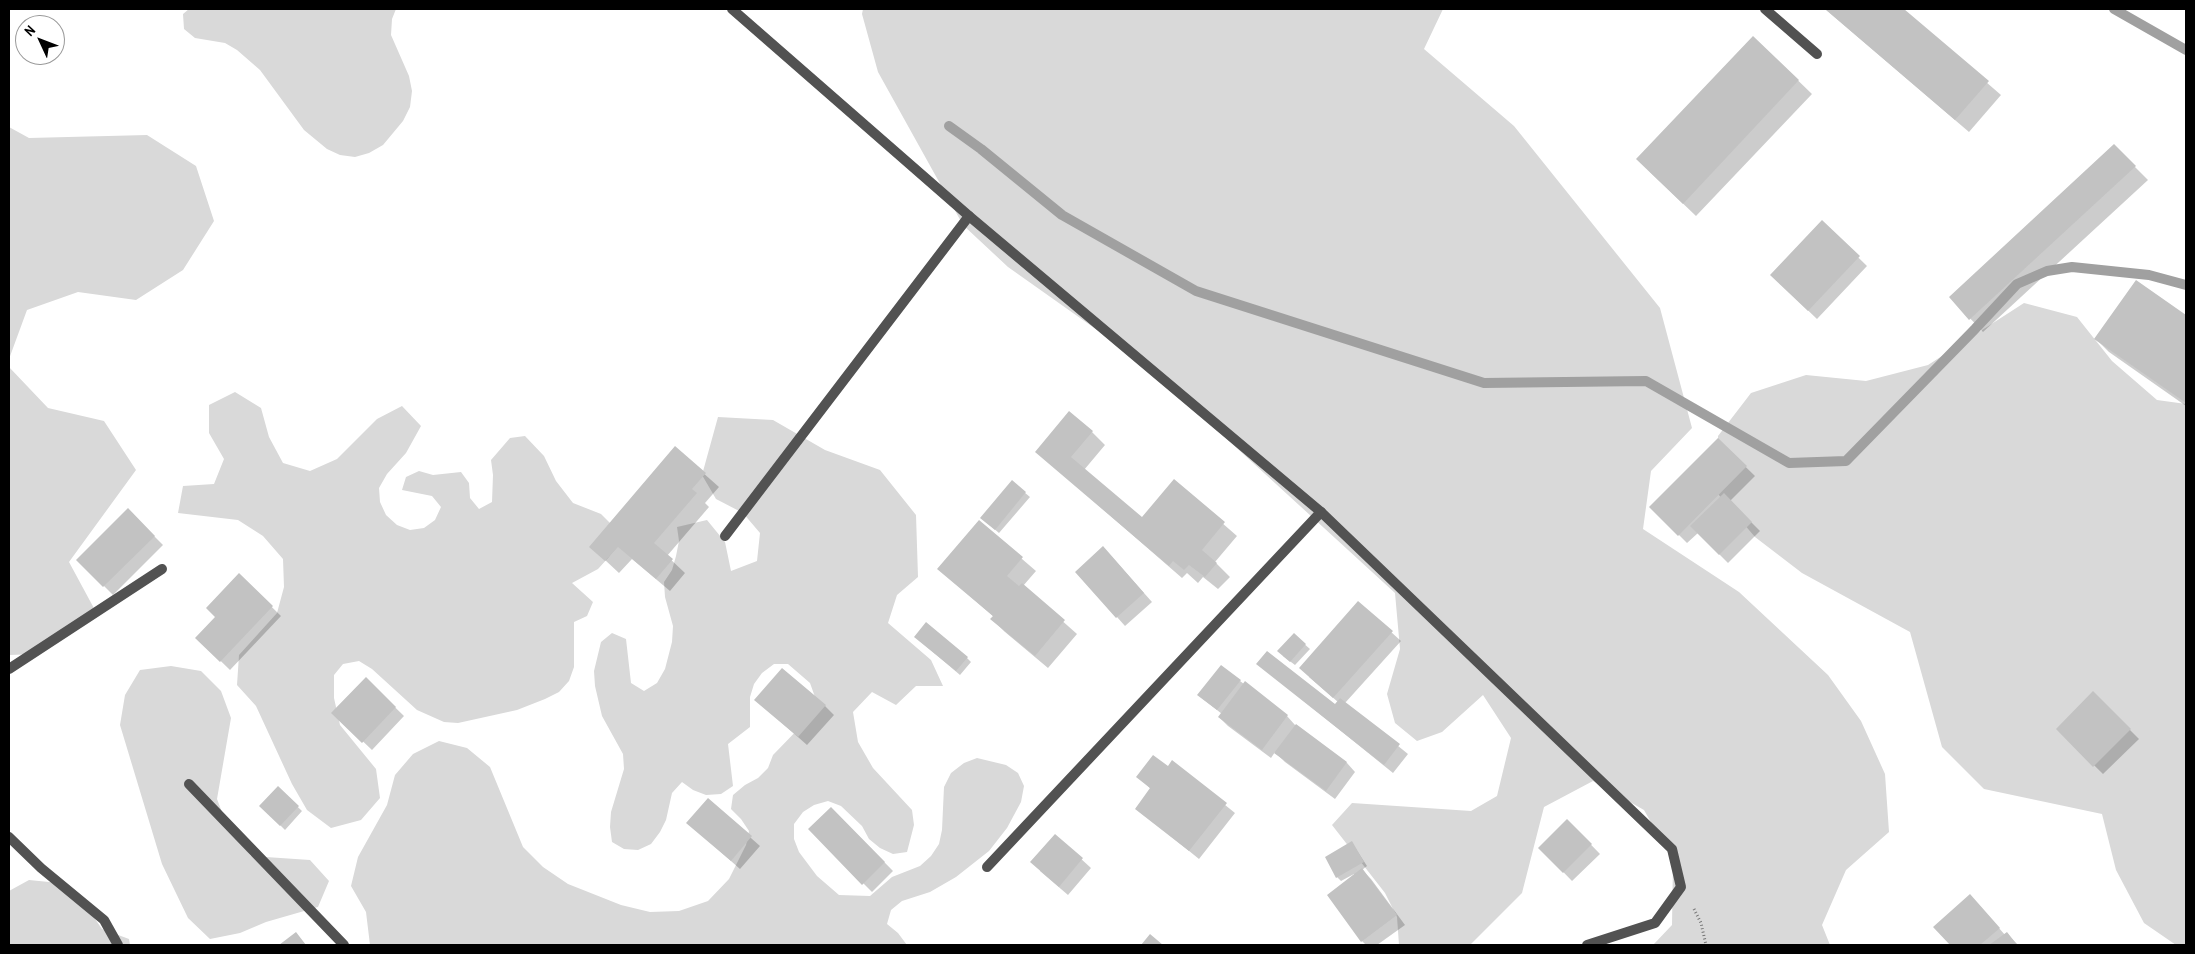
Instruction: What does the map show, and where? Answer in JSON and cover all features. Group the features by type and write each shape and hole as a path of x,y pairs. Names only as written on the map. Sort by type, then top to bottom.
{"street":[{"path":"732,9 970,216 1321,512 1672,849 1681,887 1655,923 1587,945"},
{"path":"1765,9 1817,54"},
{"path":"725,536 970,216"},
{"path":"987,867 1321,512"},
{"path":"9,669 162,569"},
{"path":"189,784 344,945"},
{"path":"9,837 41,868 104,920 118,945"}],"path":[{"path":"1681,887 1701,923 1706,945"}],"shaded area":[{"path":"189,9 396,9 392,19 391,35 409,76 412,91 410,107 403,121 383,145 369,153 355,157 340,155 327,149 304,130 260,70 237,50 225,43 195,38 184,29 183,14"},
{"path":"863,9 1443,9 1424,49 1514,126 1660,308 1692,428 1651,471 1643,529 1739,592 1828,675 1861,721 1885,774 1889,832 1846,870 1822,925 1830,945 1653,945 1672,925 1673,861 1644,810 1593,781 1544,807 1522,893 1470,945 1399,945 1397,917 1385,893 1332,825 1352,803 1471,811 1497,796 1511,738 1483,695 1442,732 1417,741 1395,723 1387,694 1400,649 1395,593 1145,364 1008,267 963,225 878,72 862,14"},
{"path":"9,127 29,138 147,135 196,166 214,221 183,270 136,300 78,292 27,310 9,359"},
{"path":"2024,303 2077,317 2112,361 2157,400 2186,404 2186,945 2176,945 2144,923 2116,870 2102,814 1984,789 1942,747 1910,632 1802,573 1755,537 1718,494 1718,436 1751,393 1806,375 1866,381 1928,365"},
{"path":"9,367 48,408 104,421 136,470 69,562 96,612 37,654 9,655"},
{"path":"235,392 261,408 269,437 283,463 310,471 337,459 377,419 402,406 421,426 406,453 387,474 379,488 380,502 386,515 397,525 410,530 424,528 435,520 441,507 432,496 402,490 406,477 419,471 433,475 461,472 469,483 470,498 479,509 492,502 493,475 491,460 510,438 525,436 544,456 556,481 573,503 601,514 618,531 617,547 608,558 598,569 572,583 593,602 587,616 574,622 574,667 569,681 559,692 545,699 517,710 458,723 444,722 417,710 372,669 359,661 343,664 334,675 334,698 340,725 376,769 380,798 361,820 331,828 307,810 292,784 256,706 237,685 239,655 277,613 284,587 283,559 263,536 238,520 178,513 183,486 214,484 224,459 209,433 209,405"},
{"path":"718,417 773,420 825,450 880,470 916,515 918,577 897,595 888,623 931,660 943,686 916,686 896,705 872,692 853,712 858,742 873,768 912,810 914,825 907,852 893,854 880,848 869,839 862,826 841,806 828,801 814,805 803,812 794,824 794,839 799,852 817,876 839,895 870,896 892,877 920,866 931,856 939,844 942,830 944,787 951,773 964,763 977,758 1006,765 1018,773 1024,786 1021,802 1007,828 989,851 956,877 930,892 902,901 891,910 887,924 898,933 907,945 370,945 366,912 351,886 358,857 387,805 395,775 413,754 439,741 467,748 490,767 523,847 543,867 568,884 621,905 650,912 679,911 708,901 729,879 746,845 749,831 731,809 733,795 745,785 758,778 768,768 773,755 805,722 815,697 810,683 788,664 774,664 762,673 754,684 750,697 750,727 728,744 733,786 721,794 706,795 693,790 682,782 672,793 666,820 660,832 651,844 638,850 624,849 612,842 611,812 624,769 623,754 602,716 595,686 594,671 601,642 612,633 626,639 631,683 644,691 657,683 665,669 672,642 673,626 665,597 664,582 672,570 676,556 679,541 677,527 707,520 725,542 731,571 757,561 760,533 743,513 716,499 702,475"},
{"path":"171,666 201,671 221,691 231,718 217,799 228,828 251,856 310,860 329,881 318,907 266,922 240,933 210,939 188,918 162,864 120,725 125,695 140,670"},
{"path":"29,880 59,883 84,903 102,929 129,939 130,945 9,945 9,891"}],"building":[{"path":"1825,9 1904,9 1989,81 1955,120"},
{"path":"1753,36 1799,80 1683,204 1636,159"},
{"path":"2114,144 2136,166 1969,320 1949,297"},
{"path":"1822,220 1860,256 1808,311 1770,275"},
{"path":"2136,280 2186,315 2186,403 2094,339"},
{"path":"1069,411 1093,431 1071,457 1142,517 1174,479 1225,522 1202,550 1217,563 1205,577 1189,565 1184,570 1173,561 1169,566 1035,452"},
{"path":"1718,438 1747,466 1678,536 1649,507"},
{"path":"675,446 706,473 692,489 697,493 654,543 673,559 656,579 618,547 605,561 589,547"},
{"path":"1012,480 1026,492 995,530 980,518"},
{"path":"1724,493 1752,522 1719,555 1690,526"},
{"path":"128,508 155,536 103,587 76,560"},
{"path":"979,520 1023,557 1007,576 1019,586 1022,583 1065,620 1035,656 990,619 993,616 937,569"},
{"path":"1103,546 1144,593 1116,618 1075,572"},
{"path":"239,573 273,606 220,662 195,638 215,617 206,608"},
{"path":"1358,601 1393,631 1333,698 1299,668"},
{"path":"926,622 968,657 956,671 914,637"},
{"path":"1294,633 1306,644 1290,662 1277,651"},
{"path":"1267,651 1335,704 1340,698 1400,744 1384,765 1256,664"},
{"path":"1221,665 1241,680 1217,710 1197,695"},
{"path":"782,668 826,705 798,737 754,700"},
{"path":"366,677 396,707 362,743 331,713"},
{"path":"1245,681 1288,715 1262,750 1218,717"},
{"path":"2093,691 2131,729 2093,767 2056,729"},
{"path":"1296,724 1347,762 1326,791 1274,753"},
{"path":"1153,755 1168,766 1172,760 1227,803 1189,851 1135,809 1150,788 1136,777"},
{"path":"278,786 299,806 280,826 259,806"},
{"path":"708,798 752,836 731,861 686,823"},
{"path":"831,807 885,862 862,885 808,829"},
{"path":"1567,819 1592,844 1563,873 1538,848"},
{"path":"1055,834 1083,858 1059,887 1030,862"},
{"path":"1352,841 1364,862 1336,878 1325,857"},
{"path":"1362,868 1397,915 1361,942 1327,895"},
{"path":"1970,894 2000,928 1980,945 1950,945 1933,927"},
{"path":"296,932 306,945 279,945"},
{"path":"2007,932 2017,945 1989,945"},
{"path":"1150,934 1163,945 1141,945"}],"waterway":[{"path":"2114,9 2186,50"},
{"path":"949,126 981,149 1062,215 1196,291 1484,383 1646,381 1789,463 1846,461 2017,284 2047,271 2072,267 2149,275 2186,285"}]}
